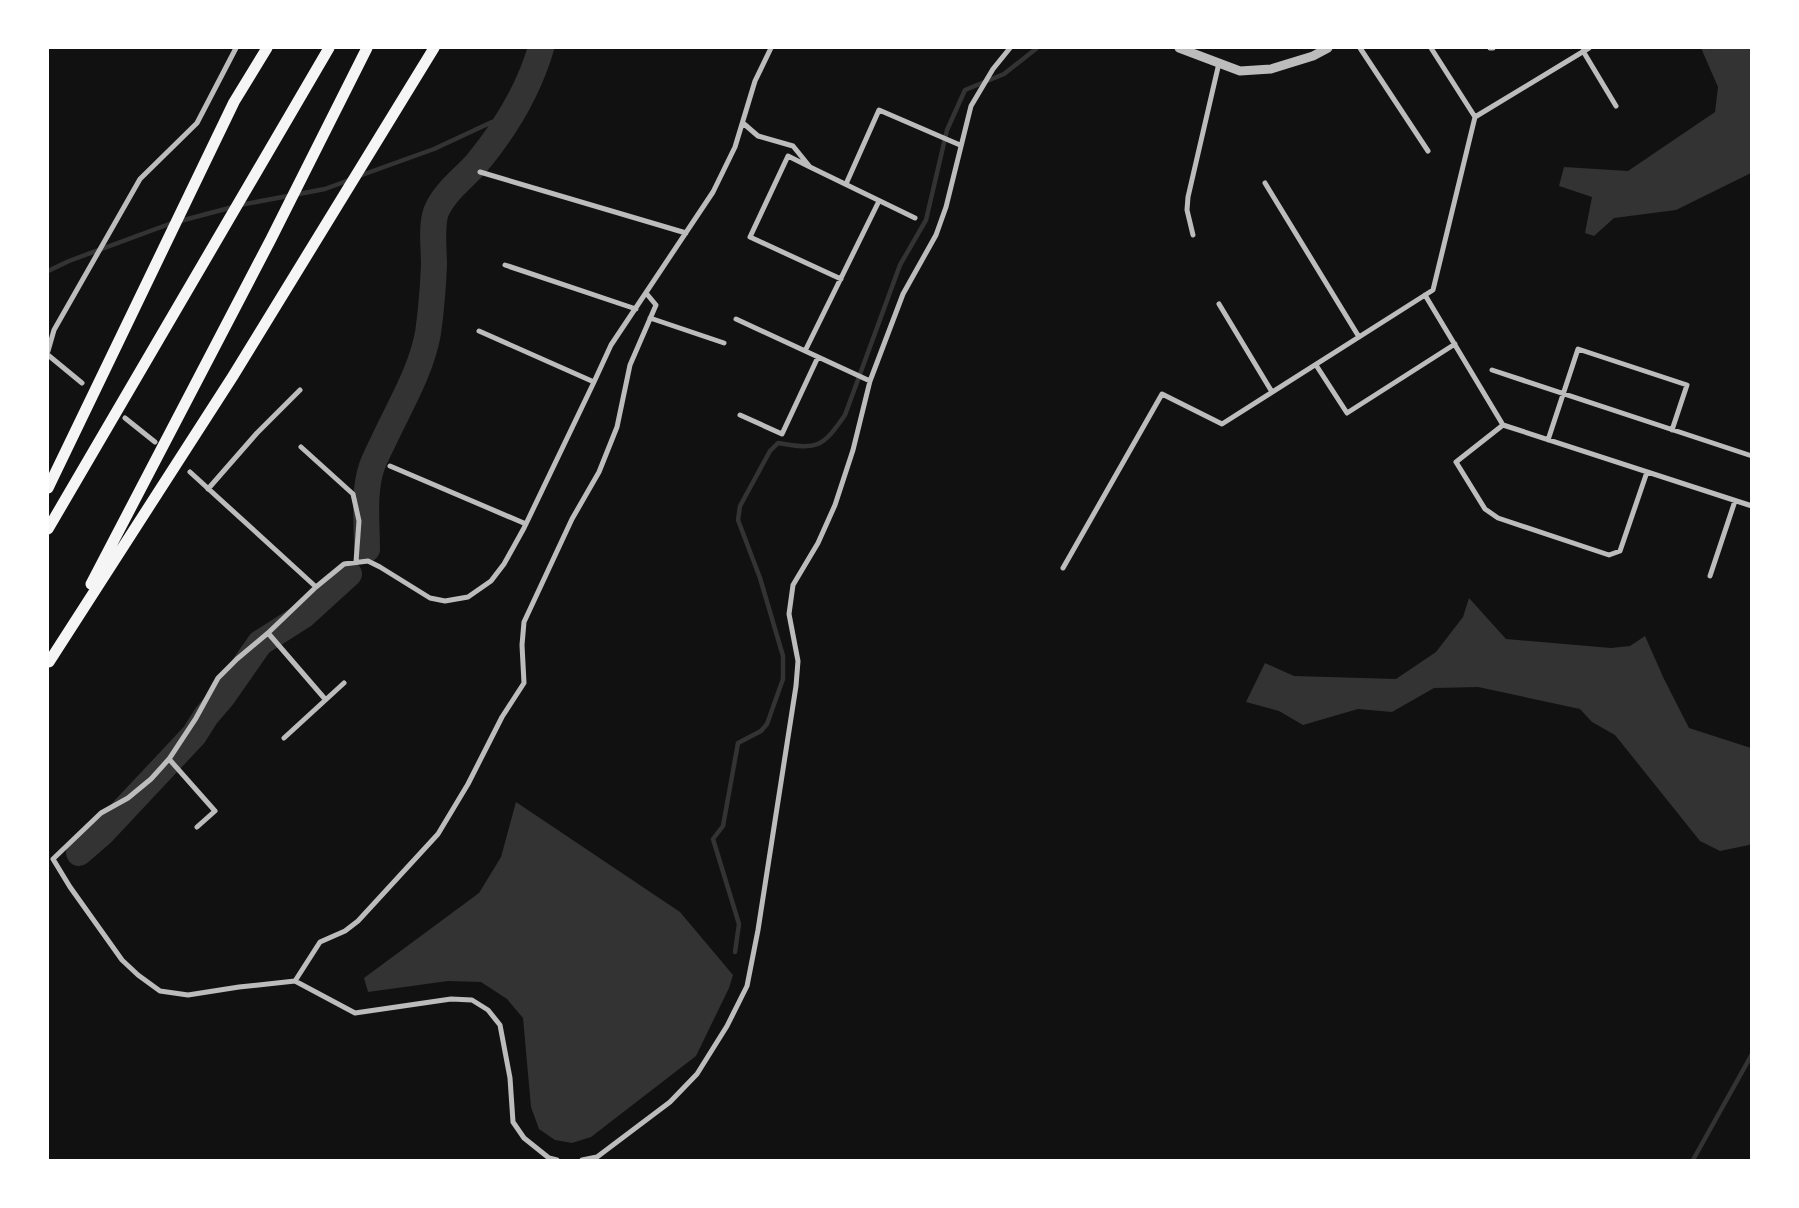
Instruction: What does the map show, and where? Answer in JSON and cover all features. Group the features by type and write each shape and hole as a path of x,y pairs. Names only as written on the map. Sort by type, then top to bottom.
{"highway":[{"path":"48,488 234,102 267,48"},
{"path":"48,529 329,48"},
{"path":"48,664 122,527 272,239 367,48"},
{"path":"48,664 233,376 434,48"}],"street":[{"path":"82,383 48,353 54,330 140,179 197,123 236,48"},
{"path":"558,1160 549,1158 524,1138 513,1122 510,1078 500,1025 488,1010 472,1000 451,999 355,1013 295,981 188,995 160,991 138,975 122,960 70,887 53,859 101,813 128,798 151,779 169,759 196,718 218,678 316,587 344,564 368,562 380,567 430,598 445,601 468,597 491,581 504,564 526,524 611,345 713,192 735,147 755,81 771,48"},
{"path":"582,1160 597,1157 670,1102 697,1074 727,1026 747,986 760,921 796,686 798,661 789,614 792,585 818,542 835,505 870,381 903,294 936,235 946,207 971,106 993,69 1010,48"},
{"path":"1179,48 1240,70 1271,69 1313,56 1328,48"},
{"path":"1360,48 1428,151"},
{"path":"1431,48 1475,117"},
{"path":"1063,568 1162,394 1222,424 1433,290 1475,117 1589,48"},
{"path":"1583,51 1616,106"},
{"path":"1193,234 1187,210 1188,197 1219,63"},
{"path":"846,184 879,110 960,145"},
{"path":"743,123 758,136 793,146 810,167"},
{"path":"841,279 750,237 788,156 915,218"},
{"path":"480,172 686,232"},
{"path":"1265,183 1359,337"},
{"path":"805,351 880,201"},
{"path":"505,265 636,309"},
{"path":"295,981 320,942 344,931 358,921 438,834 468,784 502,717 524,683 522,645 524,622 572,518 599,472 617,427 630,366 656,305 646,292"},
{"path":"1425,295 1503,425 1752,506"},
{"path":"1219,304 1272,392"},
{"path":"650,318 724,343"},
{"path":"736,319 870,381"},
{"path":"480,331 594,382"},
{"path":"1316,365 1347,413 1455,344"},
{"path":"1548,440 1578,349 1687,385 1672,430"},
{"path":"740,415 782,434 818,357"},
{"path":"1492,370 1752,456"},
{"path":"208,489 257,433 300,390"},
{"path":"125,418 155,442"},
{"path":"1503,425 1456,462 1485,510 1498,518 1610,555 1620,551 1647,472"},
{"path":"301,446 353,494 359,521 356,562"},
{"path":"390,466 526,524"},
{"path":"190,472 316,587"},
{"path":"1710,576 1735,501"},
{"path":"268,633 325,700"},
{"path":"284,738 344,683"},
{"path":"169,759 215,811 197,827"}],"shaded area":[{"path":"1701,48 1751,48 1751,173 1676,210 1614,218 1594,236 1585,233 1592,197 1559,186 1564,167 1628,171 1715,112 1718,87"},
{"path":"1469,598 1506,639 1611,648 1630,646 1645,636 1689,728 1751,748 1752,841 1749,845 1720,851 1700,841 1615,735 1592,722 1580,709 1478,687 1434,688 1392,712 1358,709 1303,725 1279,711 1246,702 1265,663 1294,676 1396,679 1436,652 1463,617"},
{"path":"516,802 680,912 733,975 729,988 696,1056 591,1137 572,1143 555,1140 539,1129 531,1107 523,1018 507,999 481,982 448,981 368,992 364,978 479,893 501,857"}],"waterway":[{"path":"367,549 366,497 369,476 377,454 415,375 428,333 434,265 433,231 436,212 444,198 477,163 507,123 530,80 541,48"},
{"path":"735,952 739,924 713,839 723,826 738,743 761,731 767,724 783,679 783,656 760,578 738,520 740,506 770,451 778,443 802,446 818,444 830,434 845,415 900,265 926,220 947,130 965,90 1004,74 1037,48"},
{"path":"359,176 434,149 492,122 507,120"},
{"path":"240,205 325,189 352,179"},
{"path":"180,221 233,207"},
{"path":"48,271 69,261 172,223"},
{"path":"79,853 101,834 194,735 260,643 304,615 349,574"},
{"path":"1693,1160 1752,1054"}]}
